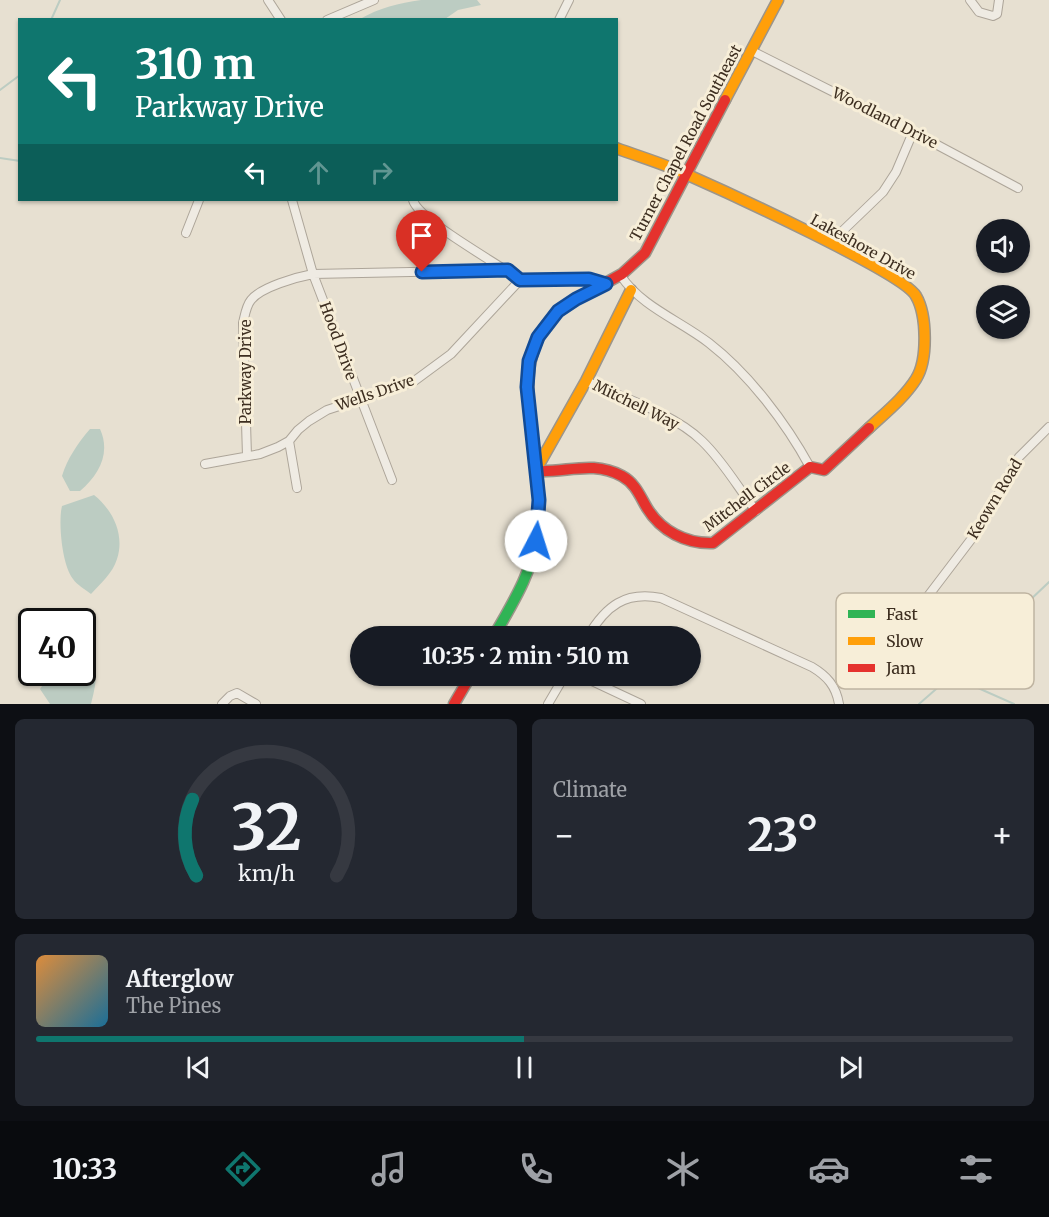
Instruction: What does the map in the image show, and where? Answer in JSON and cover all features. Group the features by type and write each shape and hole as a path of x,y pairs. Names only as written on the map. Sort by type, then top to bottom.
{"street":[{"path":"268,0 280,18"},
{"path":"332,18 374,0"},
{"path":"560,18 568,0"},
{"name":"Turner Chapel Road Southeast","path":"503,626 533,556 539,508 527,387 527,369 531,354 543,330 558,311 621,276 645,253 778,0"},
{"path":"970,0 979,12 988,16 997,14 999,0"},
{"name":"Woodland Drive","path":"752,51 1018,188"},
{"path":"830,243 883,192 896,172 913,132"},
{"name":"Lakeshore Drive","path":"618,149 687,174 830,243 899,280 915,293 923,312 923,355 916,378 898,401 824,470 810,467"},
{"path":"186,233 199,201"},
{"name":"Hood Drive","path":"292,201 313,274 392,480"},
{"path":"413,201 420,212 437,225 520,280 589,279 606,284"},
{"name":"Parkway Drive","path":"247,456 243,323 251,299 302,276 313,274 508,270"},
{"name":"Mitchell Circle","path":"536,471 550,472 582,467 624,476 640,492 650,514 663,527 680,538 701,545 713,543 810,467 780,418 733,365 709,343 631,290 621,276"},
{"name":"Wells Drive","path":"205,464 260,453 289,441 309,421 327,410 413,382 470,334 520,280"},
{"path":"536,471 586,381 631,290"},
{"name":"Mitchell Way","path":"586,381 662,415 702,441 737,482 756,511"},
{"name":"Keown Road","path":"930,593 979,529 1019,457 1049,427"},
{"path":"289,441 297,488"},
{"path":"595,626 606,611 620,602 644,596 668,601 812,667 830,682 839,704"},
{"path":"454,704 465,686"},
{"path":"548,704 559,686"},
{"path":"603,686 641,704"},
{"path":"222,704 237,693 256,704"}],"shaded area":[{"path":"421,0 477,0 481,5 458,10 446,18 362,18 389,6"},
{"path":"90,429 100,429 104,455 98,471 87,485 80,491 70,491 62,476 73,451"},
{"path":"94,495 107,508 116,524 119,550 113,569 91,594 73,579 69,572 60,522 62,506"},
{"path":"42,686 95,686 91,704 50,704 40,689"}],"waterway":[{"path":"52,18 60,0"},
{"path":"0,90 18,76"},
{"path":"0,158 18,161"},
{"path":"1034,596 1049,582"},
{"path":"919,704 936,689"},
{"path":"980,689 1014,704"}],"traffic: fast":[{"path":"500,626 531,563 537,536 539,514 537,471 528,396 528,379 535,345 543,329 555,315 568,304 593,290"}],"traffic: slow":[{"path":"725,100 778,0"},
{"path":"618,149 679,171 810,232 880,270 904,285 916,296 920,304 925,338 920,371 906,393 869,428"},
{"path":"537,468 586,381 631,290"}],"traffic: jam":[{"path":"593,290 622,274 645,253 725,100"},
{"path":"536,471 579,468 611,471 630,482 653,516 667,529 693,541 713,543 810,467 824,470 869,428"},
{"path":"454,704 465,686"}],"route":[{"path":"422,272 508,270 520,280 577,278 606,284 558,311 538,337 529,361 527,387 539,500 536,541"}]}
